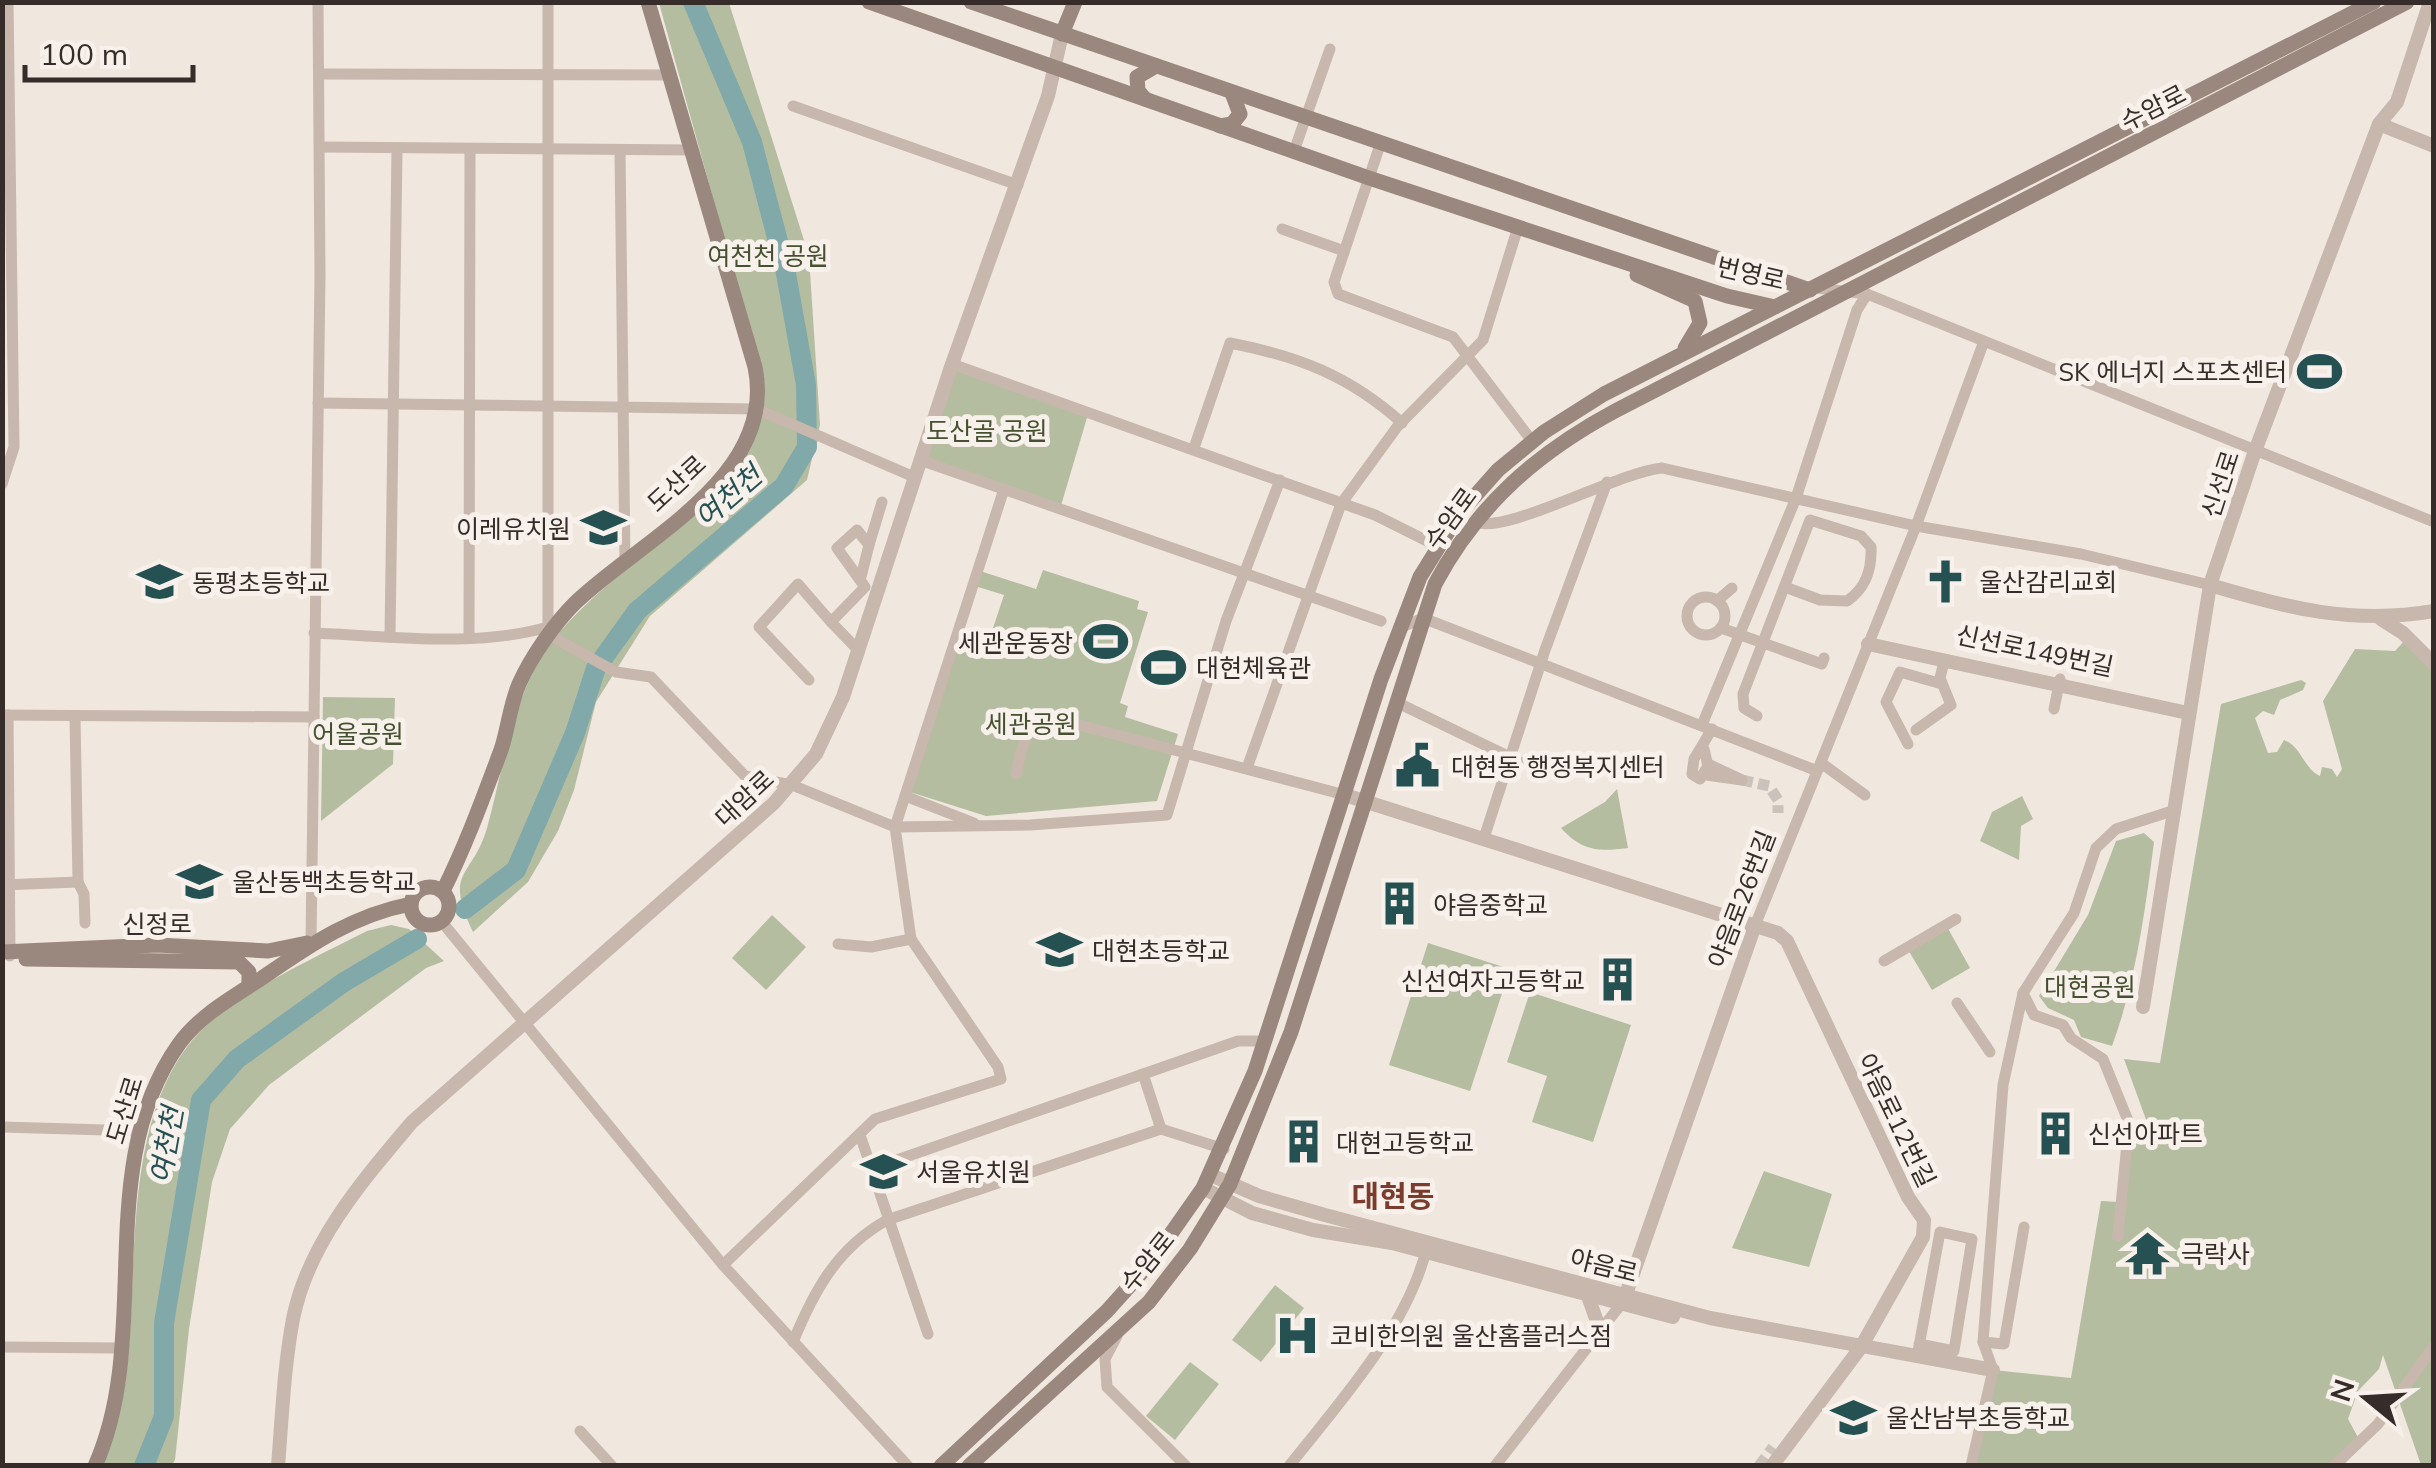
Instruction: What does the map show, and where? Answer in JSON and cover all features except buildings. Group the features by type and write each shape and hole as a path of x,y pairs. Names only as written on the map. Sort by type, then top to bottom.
{"main road":[{"name":"도산로","path":"443,891 478,815 518,686 550,632 572,606 714,486 743,446 756,409 755,367 648,2"},
{"name":"번영로","path":"869,2 1369,178 1680,280 1772,307 1822,304"},
{"name":"번영로","path":"972,2 1808,289 1822,304"},
{"path":"1062,34 1075,2"},
{"name":"수암로","path":"940,1466 1107,1312 1151,1262 1207,1182 1266,1041 1397,632 1436,546 1474,494 1532,441 1604,394 2374,2"},
{"name":"수암로","path":"969,1466 1166,1282 1222,1200 1291,1032 1422,618 1441,572 1474,522 1510,482 1556,445 1822,304 1859,292 2408,2"},
{"path":"1145,99 1138,91 1137,77 1156,66"},
{"path":"1220,126 1232,124 1240,114 1239,102 1232,93"},
{"path":"1680,280 1695,278 1704,271 1702,261 1690,249"},
{"path":"1594,252 1695,301 1700,317 1698,330 1676,357"},
{"path":"426,886 443,891 450,905 446,928 418,921 411,904 418,891 426,886"},
{"name":"도산로","path":"95,1466 115,1412 131,1176 140,1130 160,1075 180,1042 206,1015 311,942 370,914 411,904"},
{"name":"신정로","path":"6,954 157,945 268,951 311,942"},
{"name":"신정로","path":"6,954 239,962 278,967"},
{"path":"239,962 249,972 249,986"}],"street":[{"path":"2,484 14,447 8,2"},
{"path":"311,942 320,147 318,2"},
{"path":"548,2 550,632"},
{"name":"신선로","path":"2143,1007 2210,585 2255,450 2379,124 2397,102 2430,2"},
{"name":"대암로","path":"278,1466 294,1316 334,1222 412,1122 520,1022 792,786 834,720 952,364 1018,184 1056,68 1062,34"},
{"path":"1294,152 1330,50"},
{"path":"320,74 671,74"},
{"path":"793,106 1018,184"},
{"path":"2379,124 2434,146"},
{"path":"1380,145 1334,282 1338,294 1454,337 1532,441"},
{"path":"320,147 692,150"},
{"path":"390,636 396,150"},
{"path":"620,150 625,562"},
{"path":"470,151 470,637"},
{"path":"1246,768 1342,504 1402,423 1483,340 1518,227"},
{"path":"1282,229 1344,250"},
{"path":"1808,289 1859,292 2434,522"},
{"path":"1704,749 1694,758 1691,769 1697,778 1707,769 1707,727 1796,498 1857,310 1859,292"},
{"path":"1194,448 1230,343 1332,371 1367,392 1402,423"},
{"name":"야음로26번길","path":"1624,1299 1754,928 1916,526 1982,344"},
{"path":"952,364 1280,480 1436,546"},
{"path":"318,403 756,409 914,476"},
{"path":"920,460 1381,621"},
{"path":"1474,522 1507,521 1608,482 1662,468 1916,526 2081,554 2294,610 2380,618 2434,611"},
{"path":"314,633 470,637 550,632 616,672 650,676 745,776 792,786 895,827 1167,814 1244,574 1280,480"},
{"path":"1484,838 1515,759 1540,665 1608,482"},
{"path":"723,1265 875,1119 1001,1079 998,1068 911,940 895,827 1004,490"},
{"path":"862,577 882,502"},
{"path":"1756,716 1742,703 1764,643 1810,520 1861,536 1872,547 1872,565 1865,583 1847,601 1820,600 1785,587"},
{"path":"831,622 865,587 862,577 837,548 857,530 869,546"},
{"path":"808,680 758,627 798,584 859,651"},
{"path":"1717,600 1725,617 1720,628 1710,635 1697,634 1687,618 1689,606 1699,598 1717,600 1732,588"},
{"path":"1397,632 1409,620 1422,618 1815,770 1824,765 1864,796"},
{"path":"2380,618 2403,632 2434,664"},
{"path":"1720,628 1822,664 1824,658"},
{"path":"1869,641 1944,662 2059,682 2054,709"},
{"name":"신선로149번길","path":"1869,641 2189,710"},
{"path":"1916,730 1951,705 1942,684 1944,662"},
{"path":"1908,744 1886,702 1900,672 1942,684"},
{"path":"1396,702 1515,759"},
{"path":"6,954 5,715 314,717"},
{"path":"76,716 78,882 84,894 85,923"},
{"path":"1016,774 1025,736 1040,723 1064,721 1345,795"},
{"name":"야음로12번길","path":"1345,795 1366,798 1778,933 1786,942 1908,1198 1924,1220 1924,1237 1858,1350 1772,1466"},
{"path":"905,796 978,825"},
{"path":"1971,1466 1994,1370 1982,1342 2003,1086 2024,993 2074,913 2096,848 2116,828 2172,811"},
{"path":"6,884 78,882"},
{"path":"1884,961 1956,919"},
{"path":"446,928 723,1265 908,1466"},
{"path":"838,944 872,947 911,940"},
{"path":"2024,993 2034,1015 2063,1025 2072,1038 2104,1059 2129,1123 2118,1236"},
{"path":"1957,1003 1990,1052"},
{"path":"871,1169 1238,1040 1266,1041"},
{"path":"1143,1074 1162,1129"},
{"path":"2,1127 140,1130"},
{"path":"793,1342 814,1290 863,1234 887,1220 1162,1129 1224,1149"},
{"path":"860,1134 928,1334"},
{"name":"야음로","path":"1207,1182 1230,1184 1427,1248 1588,1296 1624,1299 1705,1326 1858,1350 1918,1350 1994,1370"},
{"name":"야음로","path":"1207,1182 1222,1200 1313,1230 1427,1248 1624,1299 1858,1350"},
{"path":"1982,1342 2004,1344 2024,1227"},
{"path":"1940,1232 1972,1239 1954,1351 1918,1350 1940,1232"},
{"path":"1288,1466 1359,1380 1427,1248"},
{"name":"야음로","path":"1588,1296 1600,1330"},
{"path":"1495,1466 1624,1299"},
{"path":"1130,1319 1105,1359 1107,1387 1186,1466"},
{"path":"2334,1466 2378,1424 2434,1346"},
{"path":"2,1347 120,1348"},
{"path":"580,1431 612,1466"}],"green space":[{"name":"여천천 공원","path":"659,3 729,3 809,256 820,425 807,480 650,616 596,702 574,790 558,831 528,882 473,932 464,912 460,885 487,828 514,722 539,661 568,622 679,521 760,420 731,263"},
{"name":"도산골 공원","path":"952,364 1089,411 1060,509 920,460"},
{"name":"세관공원","path":"1043,570 1139,601 1137,609 1148,612 1120,703 1128,706 1125,717 1178,734 1157,801 986,816 910,792 958,641 976,647 979,641 988,643 1004,595 975,586 980,571 1036,589"},
{"path":"2407,638 2434,671 2433,1465 2421,1465 2383,1355 2379,1369 2358,1391 2348,1419 2360,1441 2342,1465 1971,1466 1993,1370 2071,1378 2101,1201 2120,1202 2131,1137 2152,1136 2124,1059 2160,1063 2221,704 2301,680 2306,683 2303,690 2280,700 2274,715 2263,711 2255,718 2268,753 2277,752 2284,740 2295,747 2314,772 2320,776 2322,767 2332,769 2337,777 2342,769 2323,701 2355,649 2395,651"},
{"name":"어울공원","path":"323,697 395,698 393,764 321,821"},
{"path":"1617,789 1628,848 1591,848 1561,828 1605,802"},
{"path":"2022,796 2033,819 2021,826 2019,860 1980,841 1992,812"},
{"name":"대현공원","path":"2144,833 2154,842 2147,894 2133,971 2112,1046 2081,1037 2074,1020 2048,1008 2039,996 2088,915 2116,841"},
{"path":"772,915 806,947 766,990 732,958"},
{"path":"391,925 409,929 444,961 426,968 269,1085 230,1129 212,1182 189,1329 175,1460 172,1465 101,1466 124,1389 140,1182 149,1133 164,1087 187,1046 221,1013 311,959 367,931"},
{"path":"1946,925 1970,968 1932,990 1907,948"},
{"path":"1428,943 1510,969 1470,1091 1389,1065"},
{"path":"1530,992 1631,1025 1593,1142 1532,1122 1547,1076 1507,1062"},
{"path":"1764,1171 1832,1194 1809,1267 1732,1248"},
{"path":"1275,1285 1304,1308 1261,1362 1232,1340"},
{"path":"1190,1362 1219,1384 1175,1440 1146,1416"}],"waterway":[{"name":"여천천","path":"465,909 516,870 575,733 596,668 637,611 784,486 807,447 806,385 785,268 752,142 693,2"},
{"name":"여천천","path":"144,1466 164,1416 164,1323 201,1100 237,1059 344,982 417,939"}],"tunnel":[{"path":"1742,780 1769,786 1778,800 1778,813"},
{"path":"1759,1466 1773,1447"}],"place":[{"name":"SK 에너지 스포츠센터","path":"2320,371"},
{"name":"이레유치원","path":"604,528"},
{"name":"울산감리교회","path":"1946,581"},
{"name":"동평초등학교","path":"159,582"},
{"name":"세관운동장","path":"1106,642"},
{"name":"대현체육관","path":"1163,667"},
{"name":"대현동 행정복지센터","path":"1418,766"},
{"name":"울산동백초등학교","path":"199,881"},
{"name":"야음중학교","path":"1400,904"},
{"name":"대현초등학교","path":"1059,950"},
{"name":"신선여자고등학교","path":"1618,980"},
{"name":"신선아파트","path":"2055,1133"},
{"name":"대현고등학교","path":"1303,1142"},
{"name":"서울유치원","path":"883,1171"},
{"name":"극락사","path":"2148,1253"},
{"name":"코비한의원 울산홈플러스점","path":"1297,1335"},
{"name":"울산남부초등학교","path":"1853,1417"}],"district":[{"name":"대현동","path":"1393,1196"}]}
